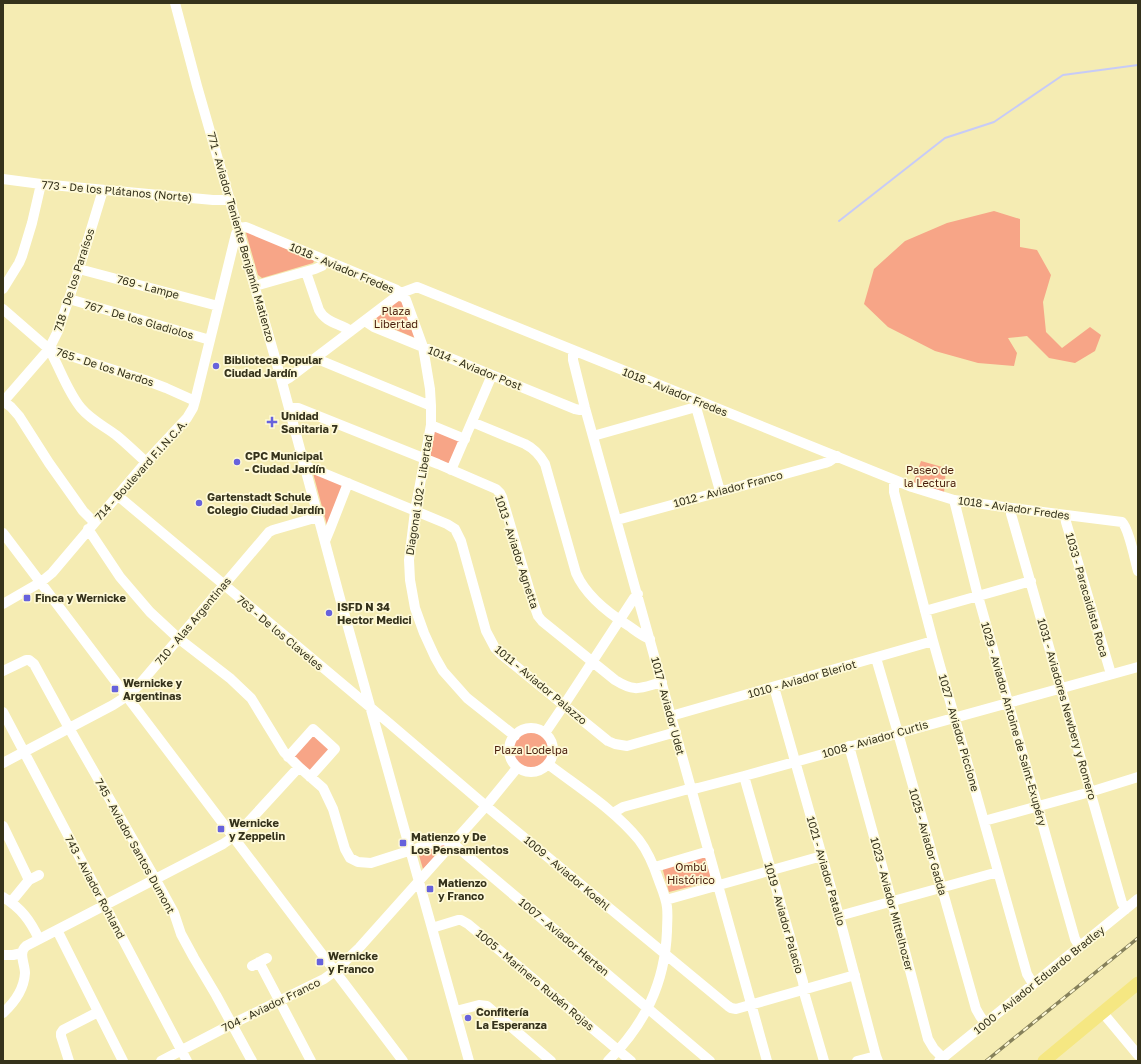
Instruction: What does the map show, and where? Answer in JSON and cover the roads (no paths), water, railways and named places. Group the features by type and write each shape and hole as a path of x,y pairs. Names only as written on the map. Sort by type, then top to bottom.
{"main road":[{"path":"1044,1061 1138,983"}],"street":[{"name":"771 - Aviador Teniente Benjamín Matienzo","path":"175,3 197,86 282,382 370,708 469,1061"},
{"name":"773 - De los Plátanos (Norte)","path":"3,179 103,190 213,200 230,200"},
{"path":"3,289 22,256 32,223 41,184"},
{"name":"718 - De los Paraísos","path":"3,402 48,349 58,331 103,190"},
{"name":"1018 - Aviador Fredes","path":"239,228 249,228 395,289 401,293 414,288 421,288 573,350 697,404 837,456 918,489 954,500 1120,522 1124,524 1127,531 1138,571"},
{"name":"714 - Boulevard F.I.N.C.A.","path":"3,604 41,582 52,573 117,495 187,418 195,401 234,240 239,228"},
{"path":"255,286 306,272 322,266 325,260"},
{"name":"769 - Lampe","path":"79,269 218,306"},
{"path":"306,272 321,315 350,331"},
{"path":"282,382 401,293"},
{"name":"Diagonal 102 - Libertad","path":"401,293 406,300 423,347 430,389 431,406 431,425 415,510 410,546 409,568 415,608 424,633 443,671 476,705 515,736"},
{"name":"767 - De los Gladiolos","path":"69,299 210,340"},
{"name":"765 - De los Nardos","path":"3,309 48,349 145,380 195,401"},
{"name":"1014 - Aviador Post","path":"365,321 374,327 576,409 580,410 585,408"},
{"path":"48,349 56,362 70,392 81,408 90,418 115,434 146,462"},
{"name":"1017 - Aviador Udet","path":"573,350 573,360 585,408 767,1061"},
{"path":"317,357 322,361 431,406"},
{"path":"451,470 492,375"},
{"path":"3,402 11,407 19,416 83,511 120,577 138,599 178,638 246,692 288,757 323,788 334,809 345,849 350,858 358,862 371,863 443,840 453,843"},
{"path":"594,436 697,404 720,491"},
{"name":"1013 - Aviador Agnetta","path":"289,408 298,408 425,459 492,487 500,492 538,616 548,626 615,680 630,688 640,688 662,682"},
{"path":"472,422 526,444 540,455 578,579 594,598 620,620 644,637 650,639"},
{"path":"431,425 465,439"},
{"name":"1012 - Aviador Franco","path":"617,520 825,463 837,456"},
{"name":"1011 - Aviador Palazzo","path":"304,465 415,510 452,527 457,532 461,541 486,631 493,644 502,654 608,741 619,746 630,745 676,732"},
{"name":"1027 - Aviador Piccione","path":"894,480 894,492 933,641 1027,974 1033,984"},
{"path":"325,541 348,483"},
{"name":"763 - De los Claveles","path":"117,495 370,708"},
{"name":"1029 - Aviador Antoine de Saint-Exupéry","path":"954,500 978,596 1037,806 1075,939 1080,947"},
{"name":"1031 - Aviadores Newbery y Romero","path":"1011,508 1011,514 1090,792 1122,903 1126,909"},
{"name":"1033 - Paracaidista Roca","path":"1066,516 1066,522 1111,674"},
{"name":"710 - Alas Argentinas","path":"3,763 113,706 128,696 269,532 318,517"},
{"path":"3,533 128,696 403,1061"},
{"path":"925,611 1031,581"},
{"path":"545,733 638,594"},
{"name":"1010 - Aviador Bleriot","path":"671,716 933,641"},
{"name":"1025 - Aviador Gadda","path":"876,658 976,1009 985,1023"},
{"name":"745 - Aviador Santos Dumont","path":"3,670 22,661 28,660 34,664 156,880 174,913 181,934 252,1061"},
{"name":"1008 - Aviador Curtis","path":"613,813 623,807 744,776 1111,674 1137,669"},
{"name":"1021 - Aviador Patallo","path":"774,687 839,916 877,1058"},
{"name":"1009 - Aviador Koehl","path":"370,708 728,1006 734,1009 751,1005"},
{"name":"743 - Aviador Rohland","path":"3,712 186,1061"},
{"path":"532,728 545,733 550,738 553,751 552,758 548,764 537,772 523,771 517,768 510,756 510,742 519,732 526,729 532,728"},
{"path":"288,757 313,730 330,744 335,749 310,777"},
{"name":"1023 - Aviador Mittelhozer","path":"849,746 928,1039 941,1060"},
{"path":"548,764 613,813 625,824 638,839 650,857 666,900 668,912 664,964 657,988 648,1008 635,1029 608,1061"},
{"path":"3,1013 14,1002 20,992 25,972 22,953 26,946 223,844 243,828 299,767"},
{"path":"418,882 486,806 517,768"},
{"name":"1019 - Aviador Palacio","path":"744,776 801,974 824,1061"},
{"path":"984,821 1090,792 1138,777"},
{"path":"3,826 29,880"},
{"name":"1007 - Aviador Herten","path":"453,843 710,1061"},
{"path":"655,867 709,851"},
{"path":"666,900 822,856"},
{"path":"839,916 998,872"},
{"path":"39,875 29,880 7,900 22,911 30,920 39,940"},
{"name":"704 - Aviador Franco","path":"161,1061 324,979 335,971 359,948 418,882"},
{"name":"1000 - Aviador Eduardo Bradley","path":"941,1060 1138,899"},
{"name":"1005 - Marinero Rubén Rojas","path":"432,928 458,920 464,921 631,1061"},
{"path":"57,930 123,1061"},
{"path":"3,955 22,953"},
{"path":"259,962 311,1061"},
{"path":"751,1005 855,975"},
{"path":"456,1011 479,1005 487,1006 552,1061"},
{"path":"69,1061 61,1032 98,1012"},
{"path":"1103,1013 1138,1055"},
{"path":"857,1061 877,1058"}],"waterway":[{"path":"839,221 945,138 994,122 1063,75 1138,65"}],"railway":[{"path":"986,1061 1138,938"}],"place":[{"name":"Biblioteca Popular Ciudad Jardín","path":"216,366"},
{"name":"Unidad Sanitaria 7","path":"272,422"},
{"name":"CPC Municipal - Ciudad Jardín","path":"237,462"},
{"name":"Gartenstadt Schule Colegio Ciudad Jardín","path":"199,503"},
{"name":"Finca y Wernicke","path":"27,598"},
{"name":"ISFD N 34 Hector Medici","path":"329,613"},
{"name":"Wernicke y Argentinas","path":"115,689"},
{"name":"Wernicke y Zeppelin","path":"221,829"},
{"name":"Matienzo y De Los Pensamientos","path":"403,843"},
{"name":"Matienzo y Franco","path":"430,889"},
{"name":"Wernicke y Franco","path":"320,962"},
{"name":"Confitería La Esperanza","path":"468,1018"}],"park label":[{"name":"Plaza Libertad","path":"396,317"},
{"name":"Paseo de la Lectura","path":"930,476"},
{"name":"Plaza Lodelpa","path":"531,750"},
{"name":"Ombú Histórico","path":"691,873"}]}
